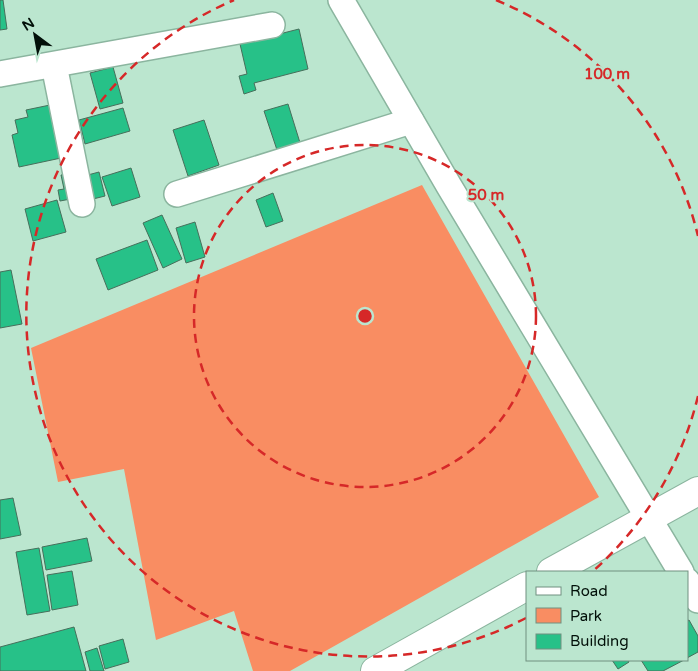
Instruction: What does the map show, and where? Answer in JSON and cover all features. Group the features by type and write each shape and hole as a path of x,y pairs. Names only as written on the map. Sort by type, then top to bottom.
{"street":[{"path":"341,0 411,121 681,571"},
{"path":"0,74 272,26"},
{"path":"54,65 82,204"},
{"path":"177,194 411,121"},
{"path":"554,571 698,491"},
{"path":"688,583 698,600"},
{"path":"375,671 526,587"}],"green space":[{"path":"422,185 599,497 290,671 253,671 234,611 156,640 124,469 58,482 31,348"}],"building":[{"path":"0,0 3,0 7,29 0,30"},
{"path":"299,29 308,69 254,83 256,90 244,94 239,76 247,74 240,44"},
{"path":"113,67 123,103 100,109 90,73"},
{"path":"288,104 301,146 278,153 264,111"},
{"path":"50,105 61,158 19,167 12,135 18,133 15,120 28,117 26,110"},
{"path":"123,108 130,131 85,144 79,120"},
{"path":"204,120 219,165 188,176 173,130"},
{"path":"131,168 140,197 112,206 102,177"},
{"path":"99,172 105,196 89,200 84,176"},
{"path":"72,173 76,198 60,201 58,190 64,189 61,175"},
{"path":"273,193 283,221 266,227 256,200"},
{"path":"57,200 66,232 33,241 25,209"},
{"path":"162,215 182,259 163,268 143,223"},
{"path":"195,222 205,257 186,263 176,228"},
{"path":"147,240 158,270 108,290 96,259"},
{"path":"11,270 22,324 0,328 0,272"},
{"path":"13,498 21,535 0,539 0,500"},
{"path":"87,538 92,561 46,570 42,547"},
{"path":"39,548 50,611 27,615 16,552"},
{"path":"72,571 78,605 52,610 47,575"},
{"path":"688,620 698,636 698,652 688,657"},
{"path":"74,627 86,671 0,671 0,647"},
{"path":"123,639 129,662 105,669 99,646"},
{"path":"97,648 104,671 90,671 85,652"},
{"path":"613,661 628,661 629,662 618,669"},
{"path":"642,661 682,661 663,671 648,671"}]}
